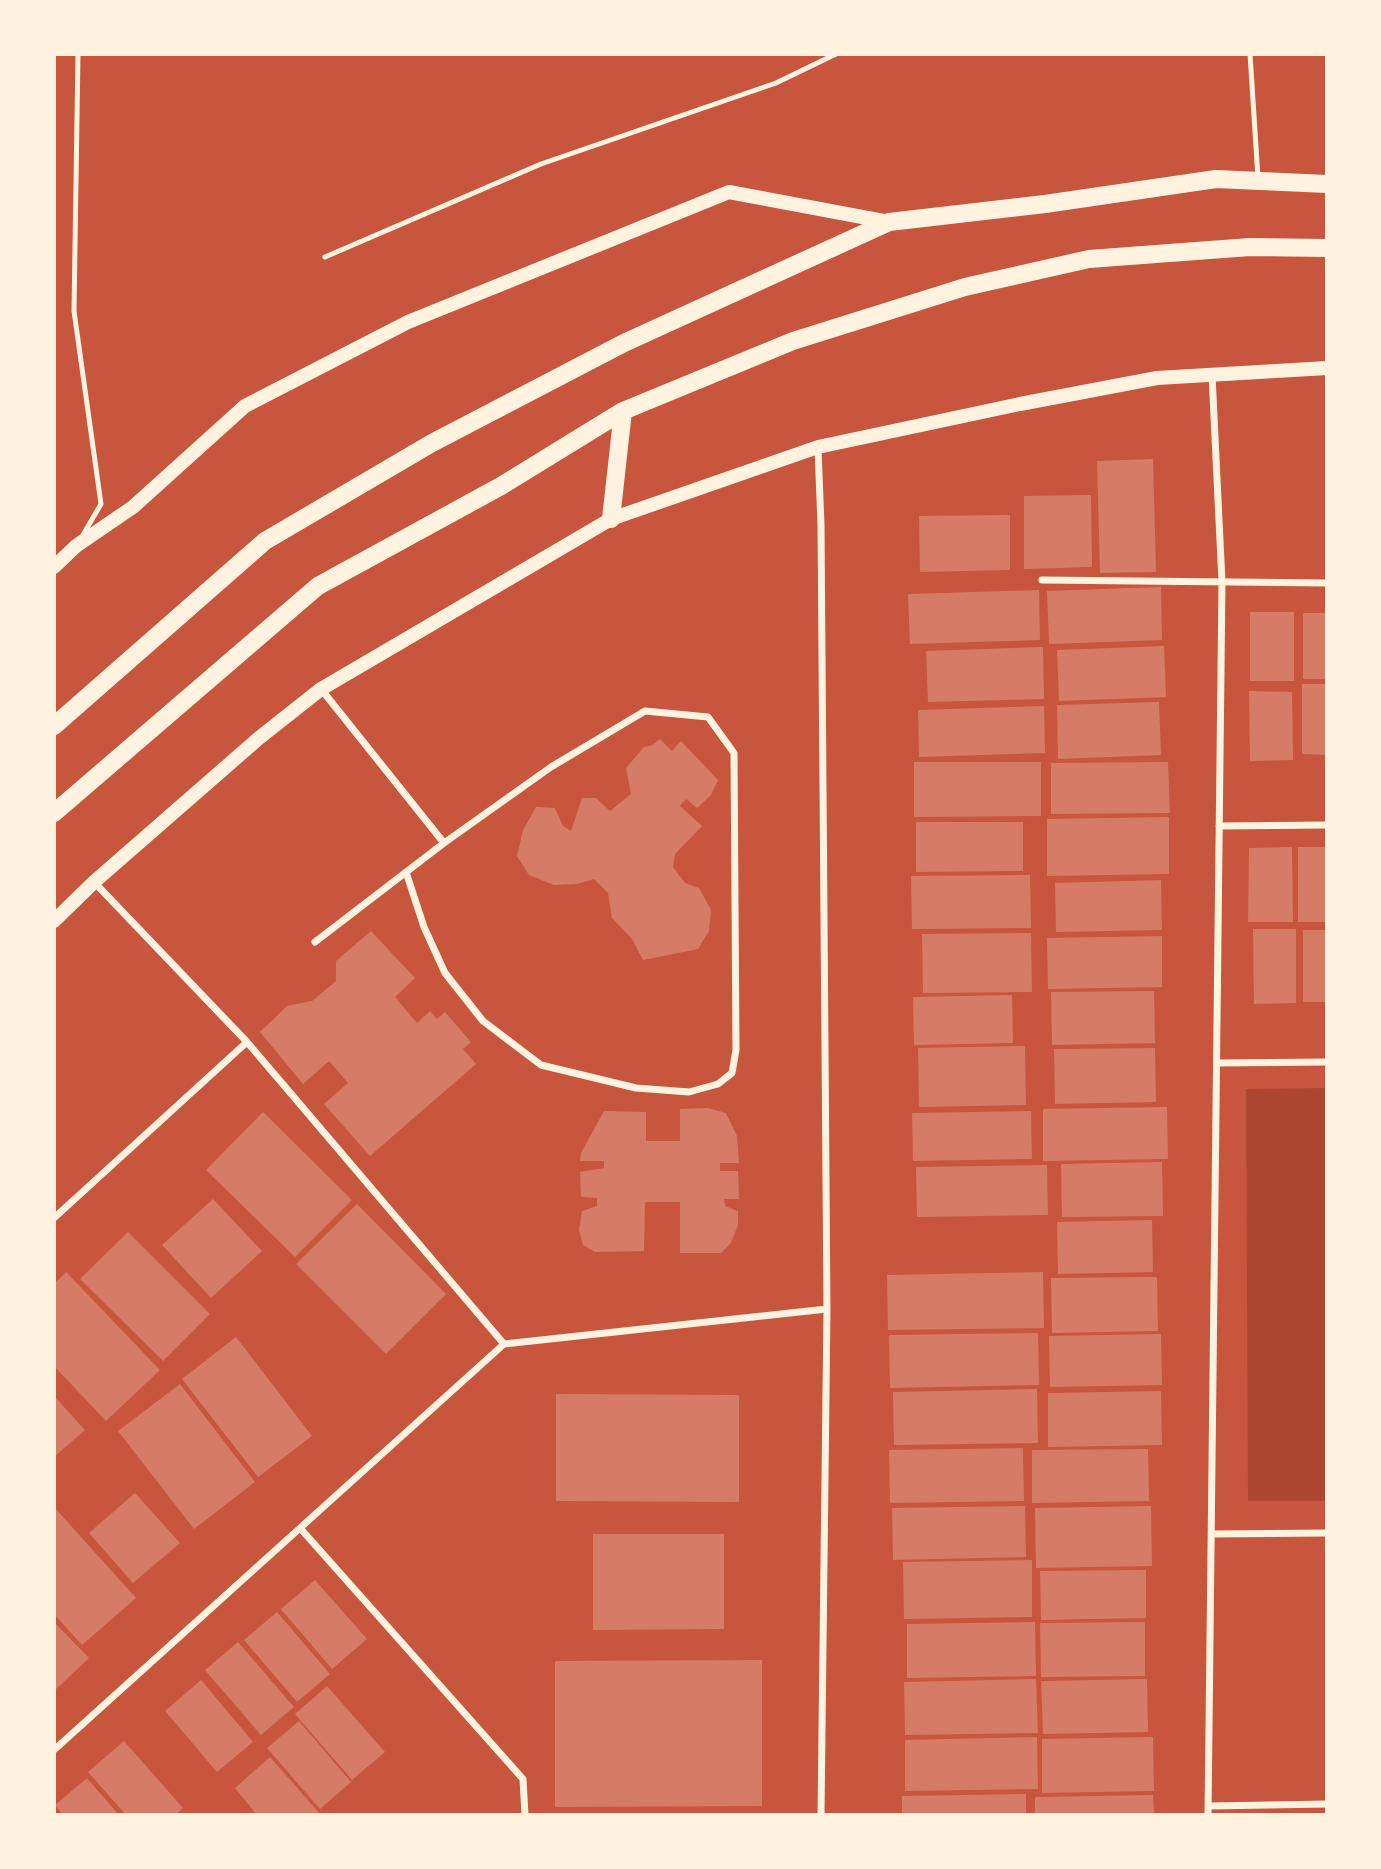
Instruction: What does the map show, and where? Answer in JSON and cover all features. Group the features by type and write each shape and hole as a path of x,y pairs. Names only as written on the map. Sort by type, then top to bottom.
{"main road":[{"path":"54,567 76,546 133,507 245,406 408,322 729,192 889,222 1045,204 1216,179 1327,184"},
{"path":"54,726 265,541 432,443 624,343 889,222"},
{"path":"54,813 318,586 470,503 623,411 793,341 965,287 1089,259 1250,247 1327,248"},
{"path":"54,921 94,882 259,738 321,689 611,519 818,447 1020,404 1143,380 1327,368"},
{"path":"611,519 623,411"}],"street":[{"path":"1212,375 1222,582 1209,1810 1327,1804"},
{"path":"818,447 821,525 827,1309 821,1815"},
{"path":"1042,580 1327,583"},
{"path":"321,689 444,843"},
{"path":"315,942 444,843 551,767 645,711 708,717 734,752 736,1049 732,1073 718,1084 689,1092 636,1088 541,1065 483,1021 445,973 424,926 407,872"},
{"path":"1219,826 1327,825"},
{"path":"94,882 247,1042 504,1344"},
{"path":"54,1218 247,1042"},
{"path":"1217,1063 1327,1062"},
{"path":"54,1750 504,1344 827,1309"},
{"path":"300,1528 523,1779 526,1815"},
{"path":"1212,1534 1327,1533"}],"lane":[{"path":"76,546 101,504 74,311 78,54"},
{"path":"324,257 541,164 776,83 836,54"},
{"path":"1250,54 1258,181"}],"shaded area":[{"path":"1327,1088 1327,1501 1248,1501 1246,1089"}],"building":[{"path":"1153,459 1156,572 1100,573 1097,461"},
{"path":"1091,495 1092,567 1024,569 1024,496"},
{"path":"1010,515 1010,570 920,572 919,516"},
{"path":"1161,587 1162,640 1049,644 1047,591"},
{"path":"1039,590 1040,640 910,644 908,594"},
{"path":"1250,612 1294,612 1294,681 1250,681"},
{"path":"1303,613 1327,613 1327,679 1303,679"},
{"path":"1164,646 1166,697 1059,701 1057,650"},
{"path":"1043,647 1044,699 928,702 926,651"},
{"path":"1302,684 1327,684 1327,755 1302,754"},
{"path":"1249,691 1292,692 1293,760 1250,761"},
{"path":"1159,702 1161,755 1058,759 1057,705"},
{"path":"1044,706 1045,753 919,757 918,710"},
{"path":"660,739 672,751 681,741 718,780 711,795 697,808 686,799 680,806 702,826 675,854 673,867 685,883 699,888 711,910 709,931 698,949 643,960 632,939 612,918 608,893 594,879 577,884 554,885 529,875 517,856 523,830 536,807 555,808 563,826 571,831 582,798 596,798 610,811 631,794 626,768 644,747"},
{"path":"914,762 1041,762 1041,816 914,817"},
{"path":"1168,762 1170,813 1051,814 1051,763"},
{"path":"1169,817 1169,874 1047,876 1047,819"},
{"path":"916,822 1023,822 1023,871 916,872"},
{"path":"1292,847 1293,922 1248,922 1249,848"},
{"path":"1298,847 1327,847 1327,922 1298,922"},
{"path":"1030,875 1031,928 912,929 911,876"},
{"path":"1161,880 1162,930 1056,932 1055,883"},
{"path":"1253,929 1296,929 1296,1003 1254,1004"},
{"path":"1303,930 1327,930 1327,1002 1303,1002"},
{"path":"371,931 415,978 395,997 417,1023 430,1011 437,1019 445,1012 471,1042 463,1049 476,1064 370,1156 324,1104 348,1083 329,1061 303,1084 260,1032 287,1006 312,1001 336,981 336,961"},
{"path":"1031,933 1032,992 923,993 922,934"},
{"path":"1162,936 1162,987 1048,989 1047,938"},
{"path":"1154,991 1155,1043 1052,1045 1051,992"},
{"path":"1012,995 1013,1043 914,1045 913,997"},
{"path":"1025,1046 1026,1105 919,1107 918,1048"},
{"path":"1155,1048 1156,1102 1055,1104 1054,1049"},
{"path":"1167,1107 1168,1159 1043,1161 1043,1109"},
{"path":"708,1108 726,1113 737,1136 739,1163 720,1163 720,1171 738,1171 739,1199 724,1199 725,1206 738,1211 738,1225 731,1243 721,1253 680,1253 680,1202 645,1202 644,1251 595,1252 583,1245 579,1230 582,1211 597,1206 597,1198 581,1197 580,1172 604,1168 604,1161 580,1161 581,1153 604,1111 646,1112 646,1141 680,1141 680,1109"},
{"path":"1031,1111 1032,1159 913,1161 912,1113"},
{"path":"263,1112 352,1200 295,1257 206,1170"},
{"path":"1162,1162 1163,1216 1062,1217 1061,1164"},
{"path":"1047,1165 1048,1215 917,1217 916,1167"},
{"path":"213,1199 262,1251 211,1298 162,1245"},
{"path":"357,1204 446,1294 386,1354 296,1264"},
{"path":"1152,1220 1153,1272 1058,1274 1057,1222"},
{"path":"128,1232 210,1314 163,1361 80,1279"},
{"path":"66,1272 160,1370 106,1421 54,1366 54,1284"},
{"path":"1043,1272 1044,1328 888,1330 887,1275"},
{"path":"1157,1277 1158,1331 1052,1333 1051,1278"},
{"path":"1038,1333 1039,1385 890,1388 889,1335"},
{"path":"1161,1334 1162,1385 1050,1387 1049,1336"},
{"path":"236,1337 312,1436 258,1477 182,1379"},
{"path":"180,1384 255,1482 194,1529 118,1431"},
{"path":"1037,1389 1038,1443 894,1445 893,1392"},
{"path":"1161,1391 1162,1445 1048,1447 1048,1393"},
{"path":"556,1394 739,1395 739,1502 556,1501"},
{"path":"54,1396 85,1430 54,1457"},
{"path":"1023,1448 1024,1501 890,1503 889,1450"},
{"path":"1148,1449 1149,1501 1032,1503 1032,1450"},
{"path":"135,1493 180,1543 133,1583 89,1533"},
{"path":"1025,1506 1026,1557 893,1560 892,1508"},
{"path":"1151,1506 1152,1566 1036,1568 1035,1508"},
{"path":"54,1507 136,1598 82,1645 54,1614"},
{"path":"593,1534 724,1534 724,1629 593,1630"},
{"path":"1032,1560 1032,1617 904,1619 903,1562"},
{"path":"1146,1570 1146,1618 1041,1620 1040,1571"},
{"path":"315,1580 367,1639 332,1669 281,1609"},
{"path":"277,1612 330,1674 297,1702 244,1640"},
{"path":"54,1622 89,1658 54,1691"},
{"path":"1035,1622 1036,1676 907,1678 907,1624"},
{"path":"1145,1622 1145,1676 1041,1677 1040,1623"},
{"path":"238,1642 294,1707 261,1735 205,1670"},
{"path":"762,1660 762,1806 555,1807 555,1661"},
{"path":"1036,1679 1038,1733 905,1735 904,1682"},
{"path":"1147,1679 1148,1732 1043,1734 1041,1681"},
{"path":"201,1680 253,1742 217,1772 165,1711"},
{"path":"327,1686 385,1752 352,1780 295,1714"},
{"path":"299,1721 351,1782 320,1809 267,1748"},
{"path":"1037,1737 1038,1789 905,1791 905,1740"},
{"path":"1153,1737 1154,1791 1042,1793 1042,1739"},
{"path":"124,1741 183,1808 175,1815 126,1815 88,1772"},
{"path":"270,1757 321,1815 257,1815 235,1788"},
{"path":"87,1778 119,1815 63,1815 55,1805"},
{"path":"1026,1794 1026,1815 902,1815 902,1796"},
{"path":"1153,1795 1154,1815 1035,1815 1035,1797"}]}
